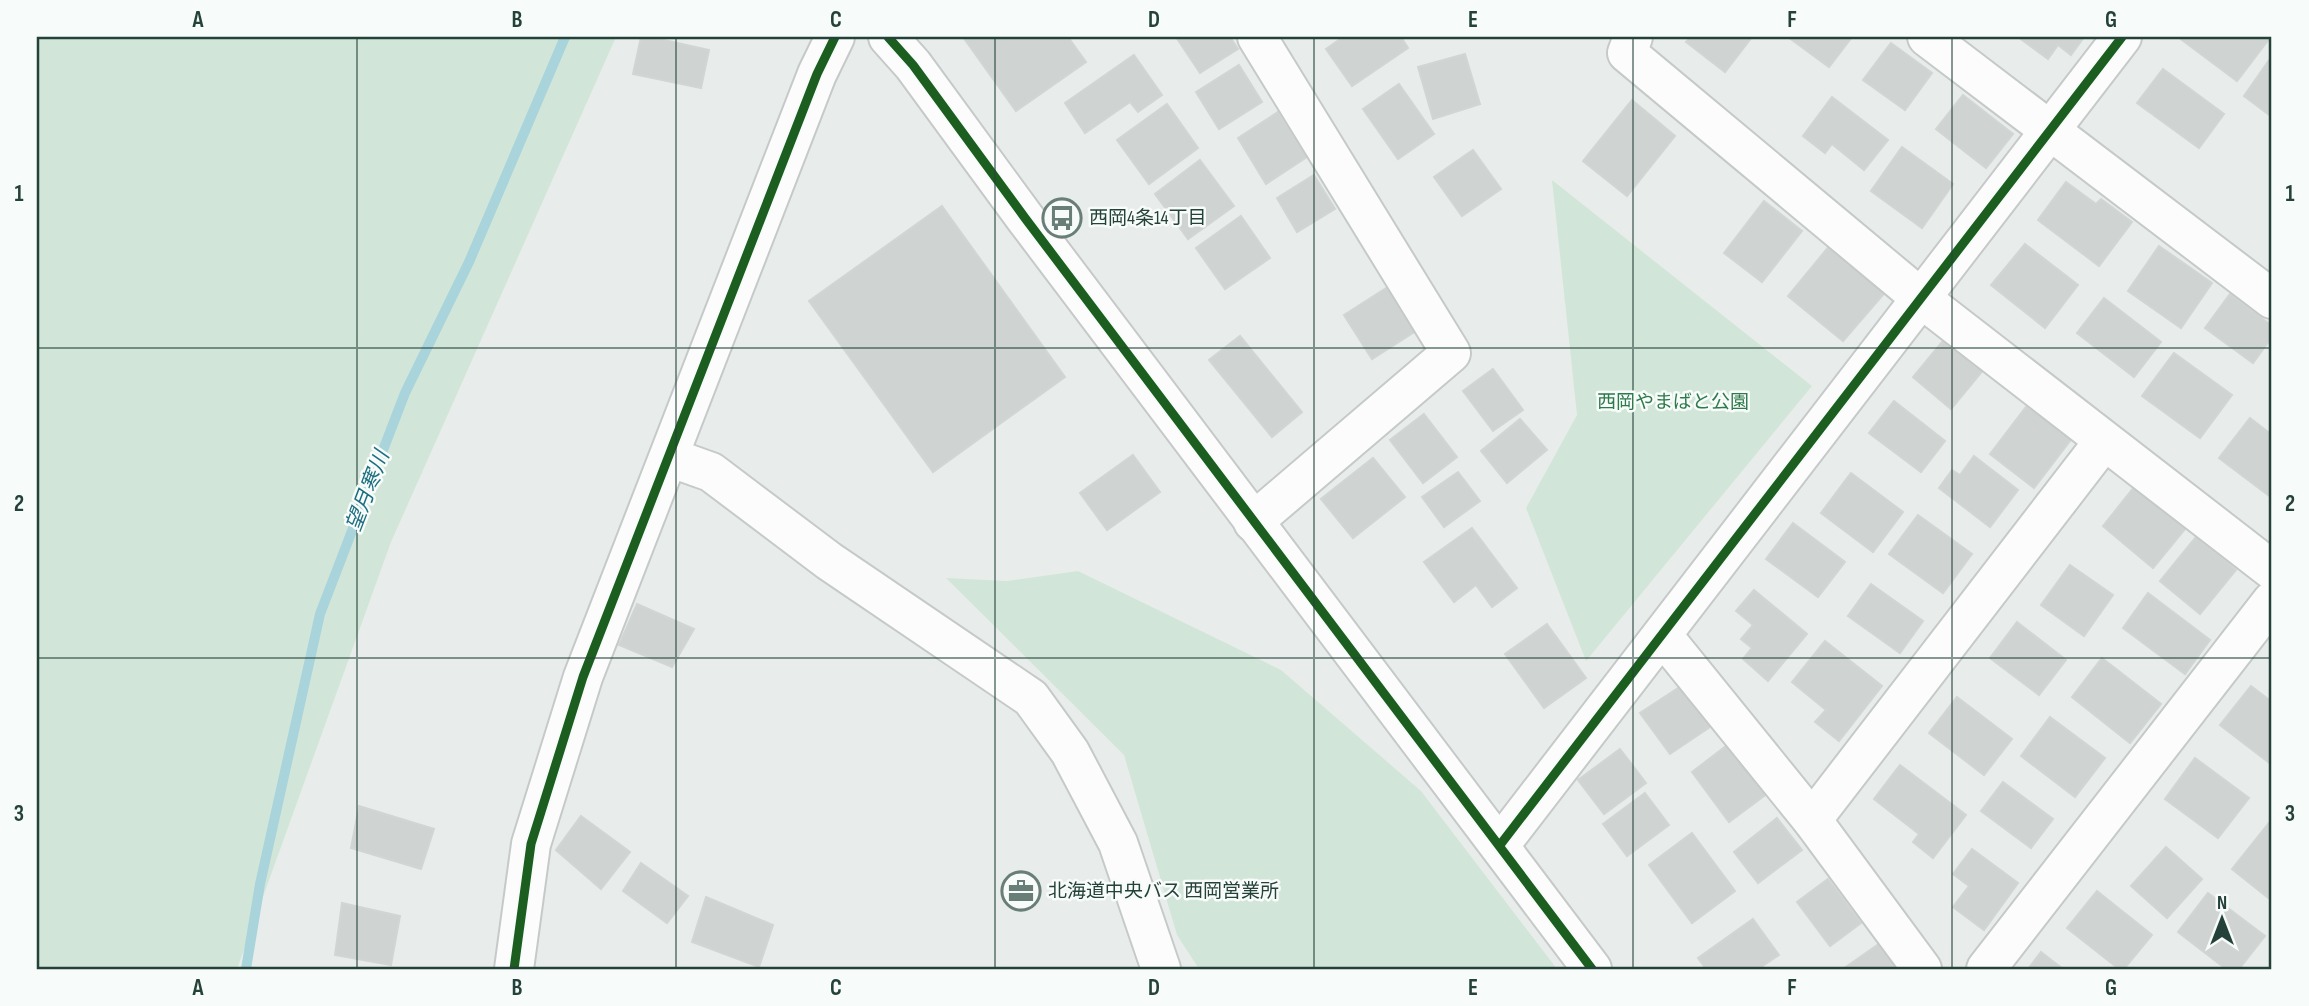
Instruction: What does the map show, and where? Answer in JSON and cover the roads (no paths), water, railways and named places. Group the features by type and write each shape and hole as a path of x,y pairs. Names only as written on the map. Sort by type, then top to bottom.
{"street":[{"path":"514,969 531,844 583,677 812,87 835,37"},
{"path":"888,37 913,65 1033,229 1592,969"},
{"path":"1254,522 1451,354 1257,37"},
{"path":"1633,37 1627,53 1922,299 2272,570"},
{"path":"1927,37 2272,299"},
{"path":"1500,845 2122,37"},
{"path":"1812,820 2104,441"},
{"path":"669,457 711,472 829,561 1031,698 1070,752 1118,843 1161,969"},
{"path":"1986,969 2272,601"},
{"path":"1663,636 1812,820 1922,969"}],"waterway":[{"name":"望月寒川","path":"246,969 260,884 320,614 405,393 469,262 565,37"}],"place":[{"name":"西岡4条14丁目","path":"1062,218"},
{"name":"北海道中央バス 西岡営業所","path":"1021,891"}],"park label":[{"name":"西岡やまばと公園","path":"1673,402"}]}
